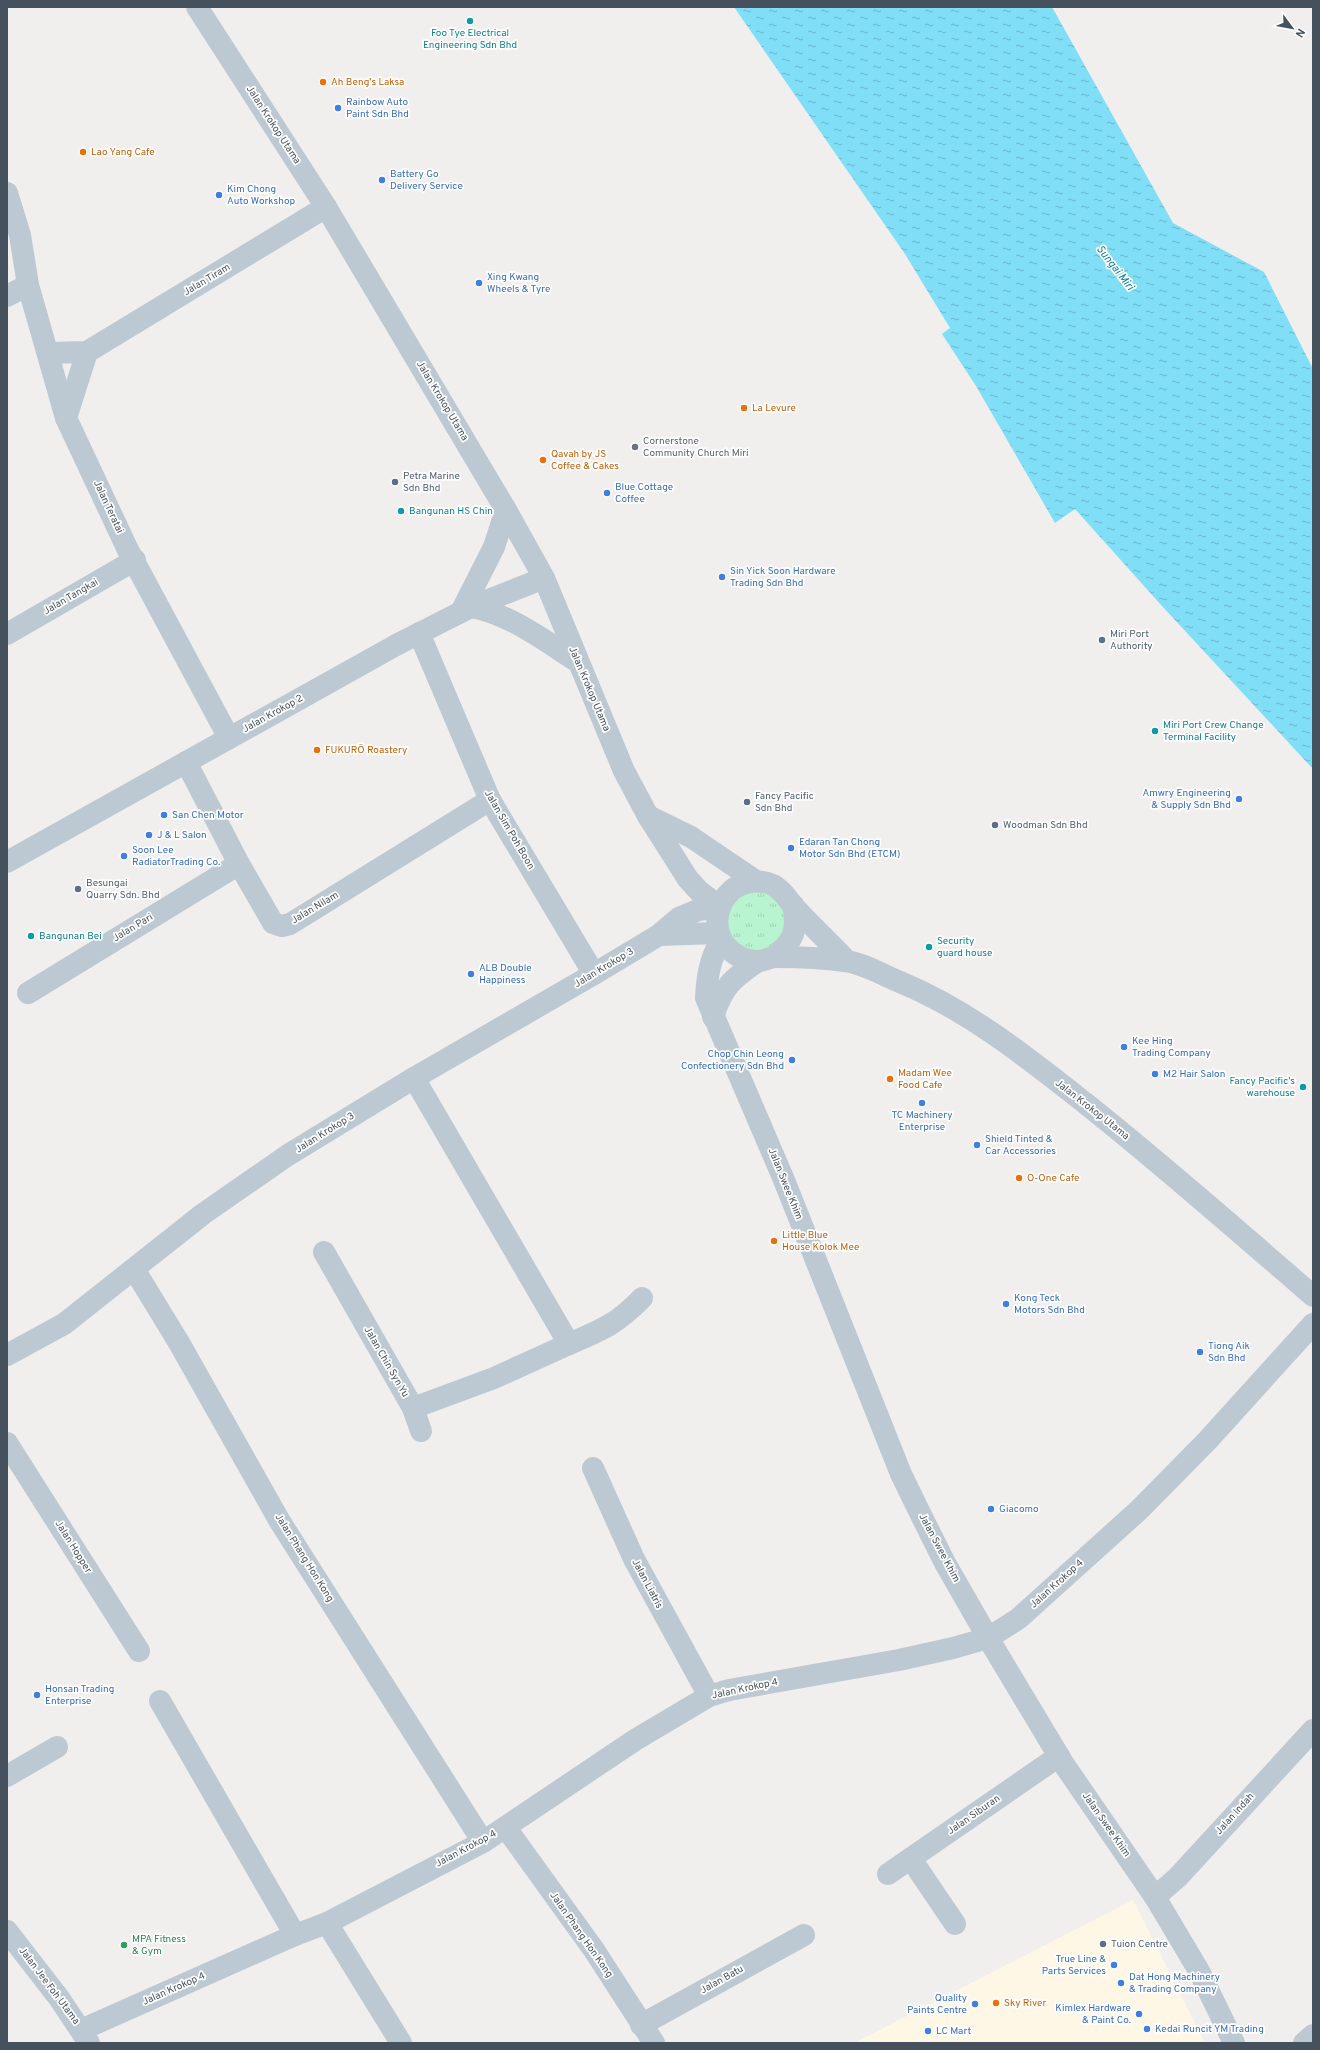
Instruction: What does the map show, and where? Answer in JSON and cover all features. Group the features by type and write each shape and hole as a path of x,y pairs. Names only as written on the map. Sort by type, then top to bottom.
{"street":[{"name":"Jalan Krokop Utama","path":"197,7 326,206 506,510 544,578 624,771 648,816 688,879 699,891 720,907"},
{"name":"Jalan Teratai","path":"7,193 20,235 28,285 66,418 128,550 135,560 229,738"},
{"name":"Jalan Tiram","path":"87,352 326,206"},
{"path":"7,296 28,285"},
{"path":"48,353 87,352 66,418"},
{"path":"506,510 494,547 466,610 484,610 526,629 578,662"},
{"name":"Jalan Tangkai","path":"7,634 135,560"},
{"name":"Jalan Krokop 2","path":"7,862 419,633 466,610 544,578"},
{"name":"Jalan Sim Poh Boon","path":"419,633 490,800 594,974"},
{"name":"Jalan Nilam","path":"186,762 238,864 273,923 282,926 290,924 490,800"},
{"path":"648,816 691,836 756,882"},
{"name":"Jalan Pari","path":"28,993 238,864"},
{"path":"756,882 772,884 784,892 793,906 847,961 743,959 730,951 720,936 717,920 720,907 728,893 741,885 756,882"},
{"path":"713,1017 720,996 733,978 785,948 793,935 796,920 793,906"},
{"name":"Jalan Krokop 3","path":"7,1355 64,1324 203,1214 288,1156 414,1078 659,935 679,918 698,910 720,907"},
{"name":"Jalan Krokop 3","path":"659,935 720,936"},
{"name":"Jalan Swee Khim","path":"720,936 712,956 707,978 706,998 784,1180 902,1474 945,1563 988,1638 1059,1756 1155,1896 1199,1971 1234,2043"},
{"name":"Jalan Krokop Utama","path":"847,961 904,984 934,999 995,1035 1154,1158 1313,1296"},
{"path":"414,1078 569,1344"},
{"name":"Jalan Chin Syn Yu","path":"324,1252 413,1408 494,1378 608,1327 626,1314 642,1298"},
{"name":"Jalan Phang Hon Kong","path":"134,1269 178,1341 279,1520 483,1842"},
{"name":"Jalan Krokop 4","path":"85,2037 296,1935 328,1922 483,1842 635,1740 709,1696 728,1690 907,1658 953,1648 988,1638 1018,1619 1139,1510 1207,1441 1313,1324"},
{"path":"413,1408 421,1431"},
{"name":"Jalan Hopper","path":"7,1443 139,1652"},
{"name":"Jalan Liatris","path":"593,1468 634,1559 709,1696"},
{"path":"160,1701 296,1935"},
{"name":"Jalan Indah","path":"1155,1896 1178,1877 1313,1730"},
{"path":"7,1776 57,1747"},
{"name":"Jalan Siburan","path":"888,1874 1059,1756"},
{"name":"Jalan Phang Hon Kong","path":"506,1828 594,1950 654,2043"},
{"path":"911,1859 955,1924"},
{"path":"328,1922 401,2043"},
{"name":"Jalan Jee Foh Utama","path":"7,1931 59,1998 85,2037"},
{"name":"Jalan Batu","path":"641,2025 804,1935"},
{"path":"1304,2043 1313,2035"}],"shaded area":[{"path":"1133,1900 1205,2043 854,2043"}],"green space":[{"path":"755,891 771,896 776,900 780,905 785,921 780,937 776,942 771,946 755,951 739,946 734,942 730,937 725,921 730,905 734,900 739,896"}],"water":[{"name":"Sungai Miri","path":"734,7 1052,7 1173,223 1264,272 1313,369 1313,769 1162,606 1075,509 1055,523 976,386 942,334 950,328 905,254"}],"place":[{"name":"Foo Tye Electrical Engineering Sdn Bhd","path":"470,21"},
{"name":"Ah Beng's Laksa","path":"323,82"},
{"name":"Rainbow Auto Paint Sdn Bhd","path":"338,108"},
{"name":"Lao Yang Cafe","path":"83,152"},
{"name":"Battery Go Delivery Service","path":"382,180"},
{"name":"Kim Chong Auto Workshop","path":"219,195"},
{"name":"Xing Kwang Wheels & Tyre","path":"479,283"},
{"name":"La Levure","path":"744,408"},
{"name":"Cornerstone Community Church Miri","path":"635,447"},
{"name":"Qavah by JS Coffee & Cakes","path":"543,460"},
{"name":"Petra Marine Sdn Bhd","path":"395,482"},
{"name":"Blue Cottage Coffee","path":"607,493"},
{"name":"Bangunan HS Chin","path":"401,511"},
{"name":"Sin Yick Soon Hardware Trading Sdn Bhd","path":"722,577"},
{"name":"Miri Port Authority","path":"1102,640"},
{"name":"Miri Port Crew Change Terminal Facility","path":"1155,731"},
{"name":"FUKURŌ Roastery","path":"317,750"},
{"name":"Amwry Engineering & Supply Sdn Bhd","path":"1239,799"},
{"name":"Fancy Pacific Sdn Bhd","path":"747,802"},
{"name":"San Chen Motor","path":"164,815"},
{"name":"Woodman Sdn Bhd","path":"995,825"},
{"name":"J & L Salon","path":"149,835"},
{"name":"Edaran Tan Chong Motor Sdn Bhd (ETCM)","path":"791,848"},
{"name":"Soon Lee RadiatorTrading Co.","path":"124,856"},
{"name":"Besungai Quarry Sdn. Bhd","path":"78,889"},
{"name":"Bangunan Bei","path":"31,936"},
{"name":"Security guard house","path":"929,947"},
{"name":"ALB Double Happiness","path":"471,974"},
{"name":"Kee Hing Trading Company","path":"1124,1047"},
{"name":"Chop Chin Leong Confectionery Sdn Bhd","path":"792,1060"},
{"name":"M2 Hair Salon","path":"1155,1074"},
{"name":"Madam Wee Food Cafe","path":"890,1079"},
{"name":"Fancy Pacific's warehouse","path":"1303,1087"},
{"name":"TC Machinery Enterprise","path":"922,1103"},
{"name":"Shield Tinted & Car Accessories","path":"977,1145"},
{"name":"O-One Cafe","path":"1019,1178"},
{"name":"Little Blue House Kolok Mee","path":"774,1241"},
{"name":"Kong Teck Motors Sdn Bhd","path":"1006,1304"},
{"name":"Tiong Aik Sdn Bhd","path":"1200,1352"},
{"name":"Giacomo","path":"991,1509"},
{"name":"Honsan Trading Enterprise","path":"37,1695"},
{"name":"Tuion Centre","path":"1103,1944"},
{"name":"MPA Fitness & Gym","path":"124,1945"},
{"name":"True Line & Parts Services","path":"1114,1965"},
{"name":"Dat Hong Machinery & Trading Company","path":"1121,1983"},
{"name":"Sky River","path":"996,2003"},
{"name":"Quality Paints Centre","path":"975,2004"},
{"name":"Kimlex Hardware & Paint Co.","path":"1139,2014"},
{"name":"Kedai Runcit YM Trading","path":"1147,2029"},
{"name":"LC Mart","path":"928,2031"}]}
